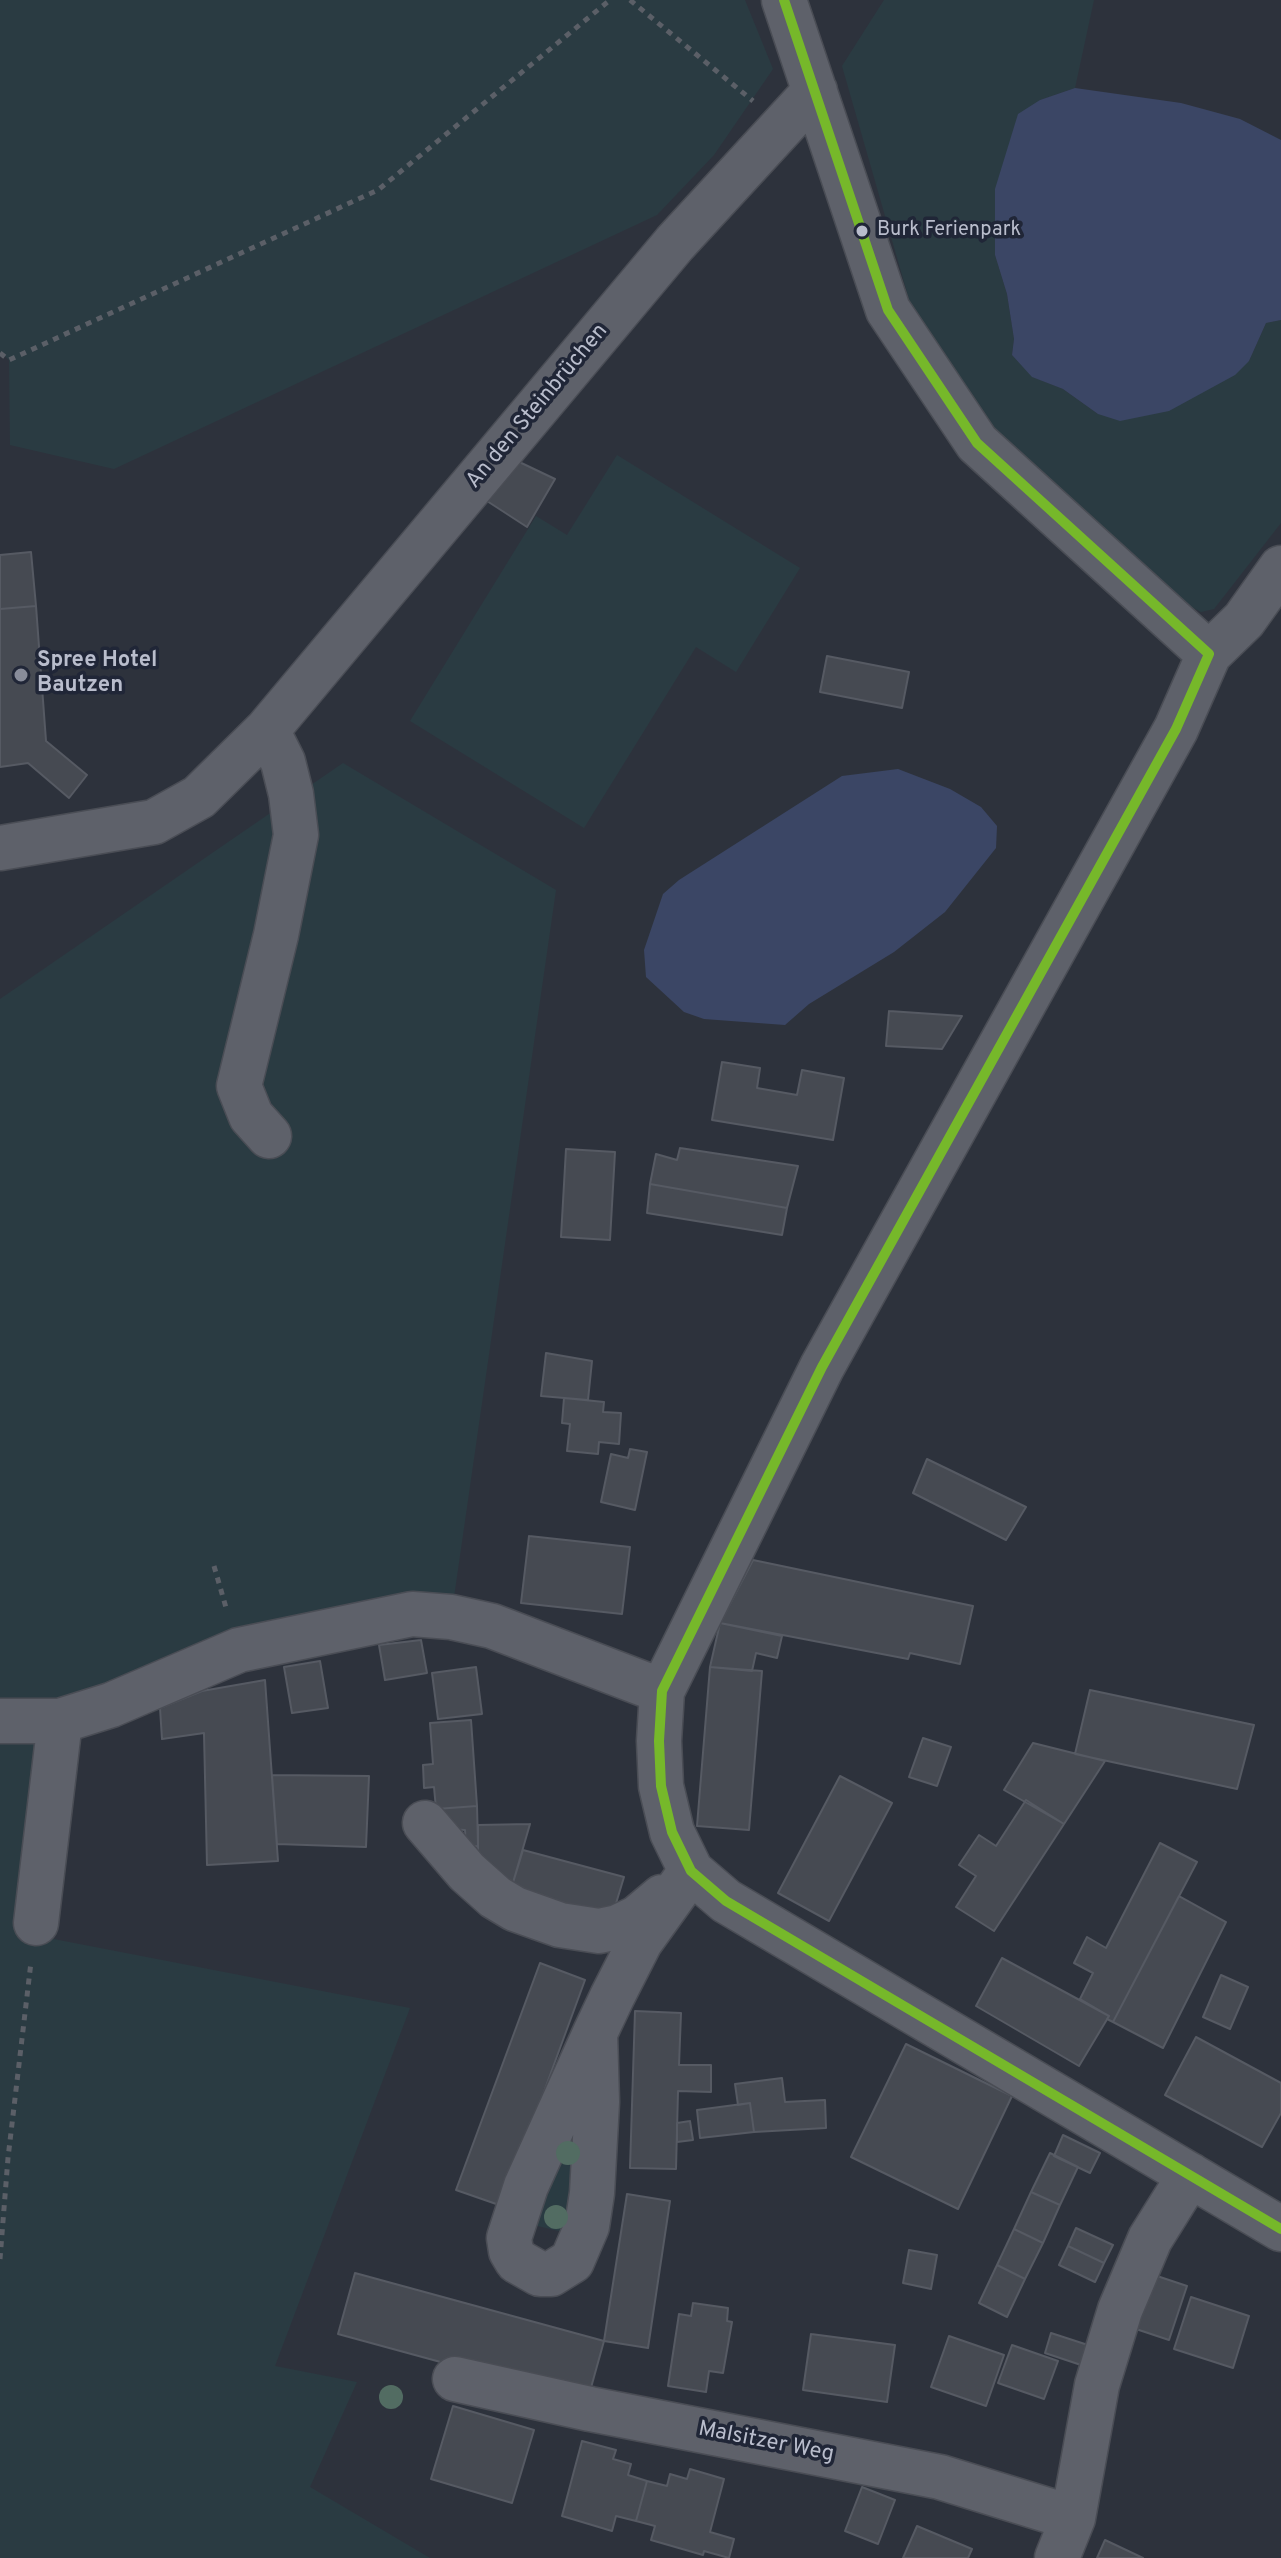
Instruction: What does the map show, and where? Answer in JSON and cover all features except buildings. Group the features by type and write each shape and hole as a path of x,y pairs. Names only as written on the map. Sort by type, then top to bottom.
{"street":[{"path":"784,0 888,310 977,443 1209,654"},
{"name":"An den Steinbrüchen","path":"0,848 154,822 199,797 267,730 675,243 815,91"},
{"path":"1281,568 1244,620 1209,654 1176,729 822,1367 662,1691 659,1741 661,1786 672,1832 691,1871 726,1901 1281,2229"},
{"path":"267,730 283,762 296,835 276,935 239,1086 251,1116 269,1136"},
{"path":"0,1721 60,1721 111,1705 239,1650 412,1614 451,1617 492,1626 662,1691"},
{"path":"36,1923 60,1721"},
{"path":"425,1823 467,1872 495,1897 515,1909 560,1925 599,1931 618,1927 644,1913 691,1871"},
{"path":"595,2033 640,1942 691,1871"},
{"path":"1057,2558 1073,2518 1097,2385 1120,2310 1150,2239 1190,2175"},
{"name":"Malsitzer Weg","path":"455,2379 590,2409 940,2477 1073,2518"}],"path":[{"path":"0,353 9,360 378,190 610,0"},
{"path":"630,0 759,106 777,131"},
{"path":"0,2259 8,2158 36,1923"}],"shaded area":[{"path":"0,0 745,0 773,69 714,155 657,215 114,469 10,445 9,360 0,352"},
{"path":"884,0 1094,0 1075,88 1040,100 995,255 1007,294 1014,339 1012,355 1033,377 1063,389 1098,414 1249,361 1266,323 1281,320 1281,523 1214,609 1201,612 1170,596 985,433 910,303 842,66"},
{"path":"617,455 800,568 736,672 696,647 584,828 410,721 536,516 567,535"},
{"path":"343,763 556,890 452,1611 60,1721 38,1936 410,2008 275,2366 357,2382 310,2487 430,2558 0,2558 0,999"},
{"path":"588,2134 563,2232 525,2223 555,2135"}],"water":[{"path":"1075,88 1181,103 1240,119 1281,140 1281,320 1266,323 1249,361 1235,375 1169,411 1120,421 1098,414 1063,389 1032,377 1012,355 1014,339 1007,294 995,255 995,189 1018,114 1040,100"},
{"path":"898,769 950,789 981,807 997,826 996,848 945,912 894,952 809,1004 785,1025 704,1019 684,1012 646,977 644,950 663,894 679,880 842,776"}],"transit line":[{"path":"784,0 888,310 977,443 1209,654 1176,729 822,1367 662,1691 659,1741 661,1786 672,1832 691,1871 726,1901 1281,2229"}],"place":[{"name":"Burk Ferienpark","path":"862,231"},
{"name":"Spree Hotel Bautzen","path":"21,675"}]}
